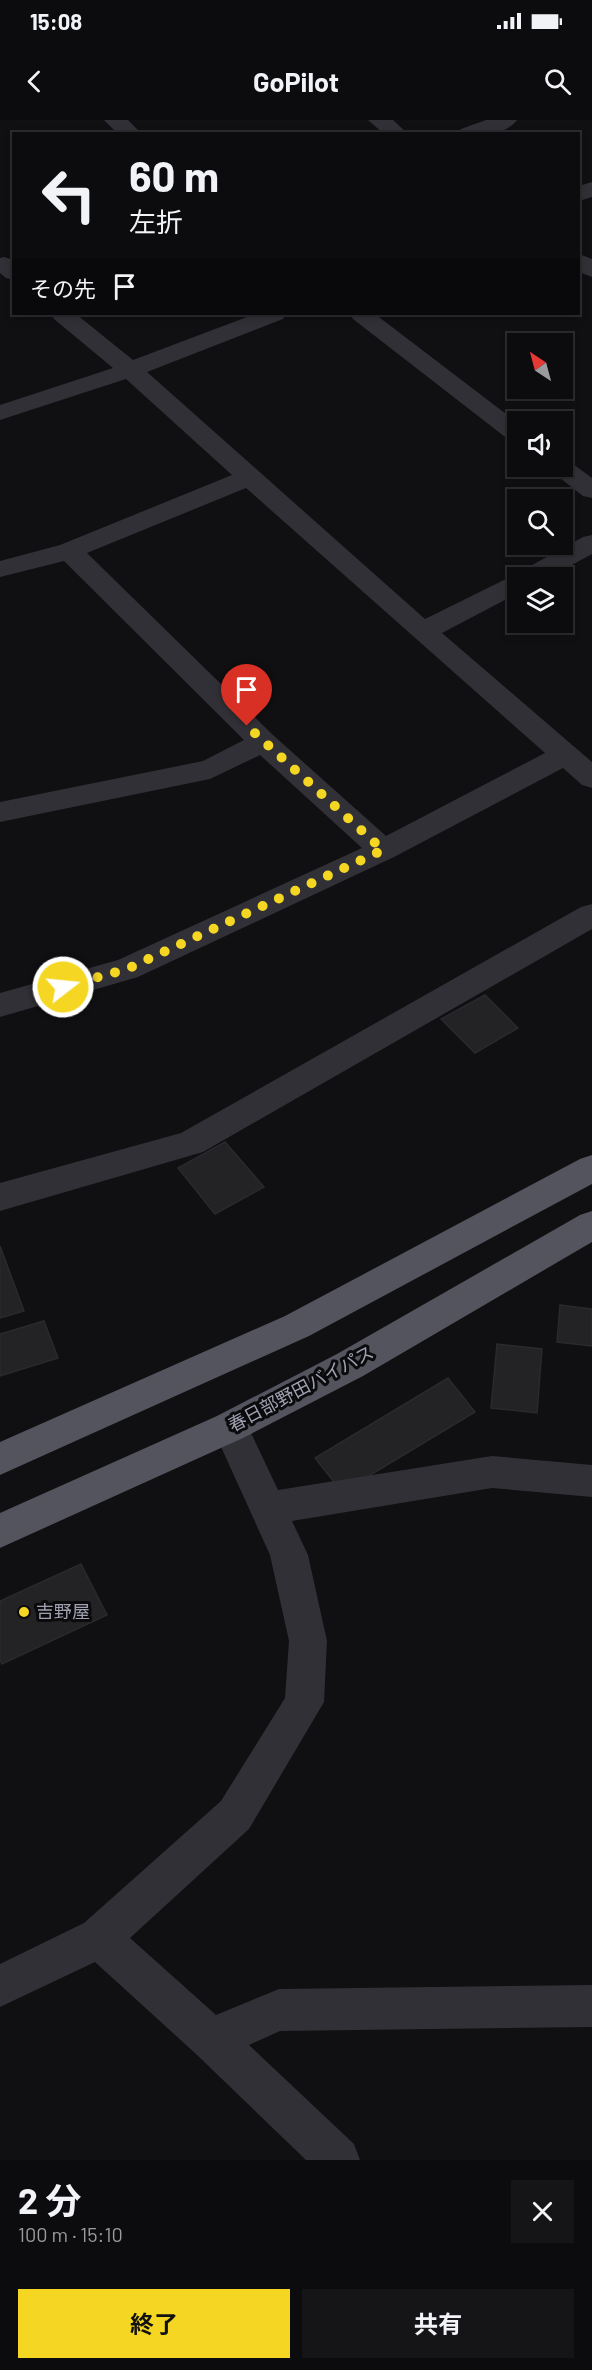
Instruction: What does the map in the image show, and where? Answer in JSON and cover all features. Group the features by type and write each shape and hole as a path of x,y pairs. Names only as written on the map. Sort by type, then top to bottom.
{"highway":[{"path":"0,1459 297,1326 592,1168"},
{"name":"春日部野田バイパス","path":"0,1531 230,1427 350,1365 592,1225"}],"street":[{"path":"115,120 130,132"},
{"path":"379,120 396,132"},
{"path":"474,132 506,120"},
{"path":"63,315 130,370 423,632 592,778"},
{"path":"0,412 130,370 272,315"},
{"path":"362,315 507,427"},
{"path":"573,476 592,490"},
{"path":"0,569 69,551 250,477"},
{"path":"547,567 592,543"},
{"path":"69,551 263,742 383,850"},
{"path":"423,632 507,588"},
{"path":"0,812 210,769 263,742"},
{"path":"0,1005 127,969 383,850 565,754"},
{"path":"0,1197 191,1143 592,915"},
{"path":"0,1986 99,1938 236,1815 304,1702 308,1641 289,1555 230,1427"},
{"path":"268,1508 492,1472 592,1481"},
{"path":"99,1938 211,2039 338,2160"},
{"path":"211,2039 279,2010 592,2006"}],"building":[{"path":"485,995 518,1028 475,1053 441,1019"},
{"path":"225,1142 264,1187 215,1214 178,1168"},
{"path":"0,1246 24,1311 0,1318"},
{"path":"560,1305 592,1309 592,1346 557,1342"},
{"path":"44,1321 58,1358 0,1376 0,1334"},
{"path":"497,1344 542,1349 537,1413 491,1408"},
{"path":"448,1378 475,1412 342,1492 315,1458"},
{"path":"81,1564 107,1615 2,1664 0,1660 0,1601"}],"place":[{"name":"吉野屋","path":"24,1612"}],"route":[{"path":"63,987 127,969 383,850 247,726"}]}
